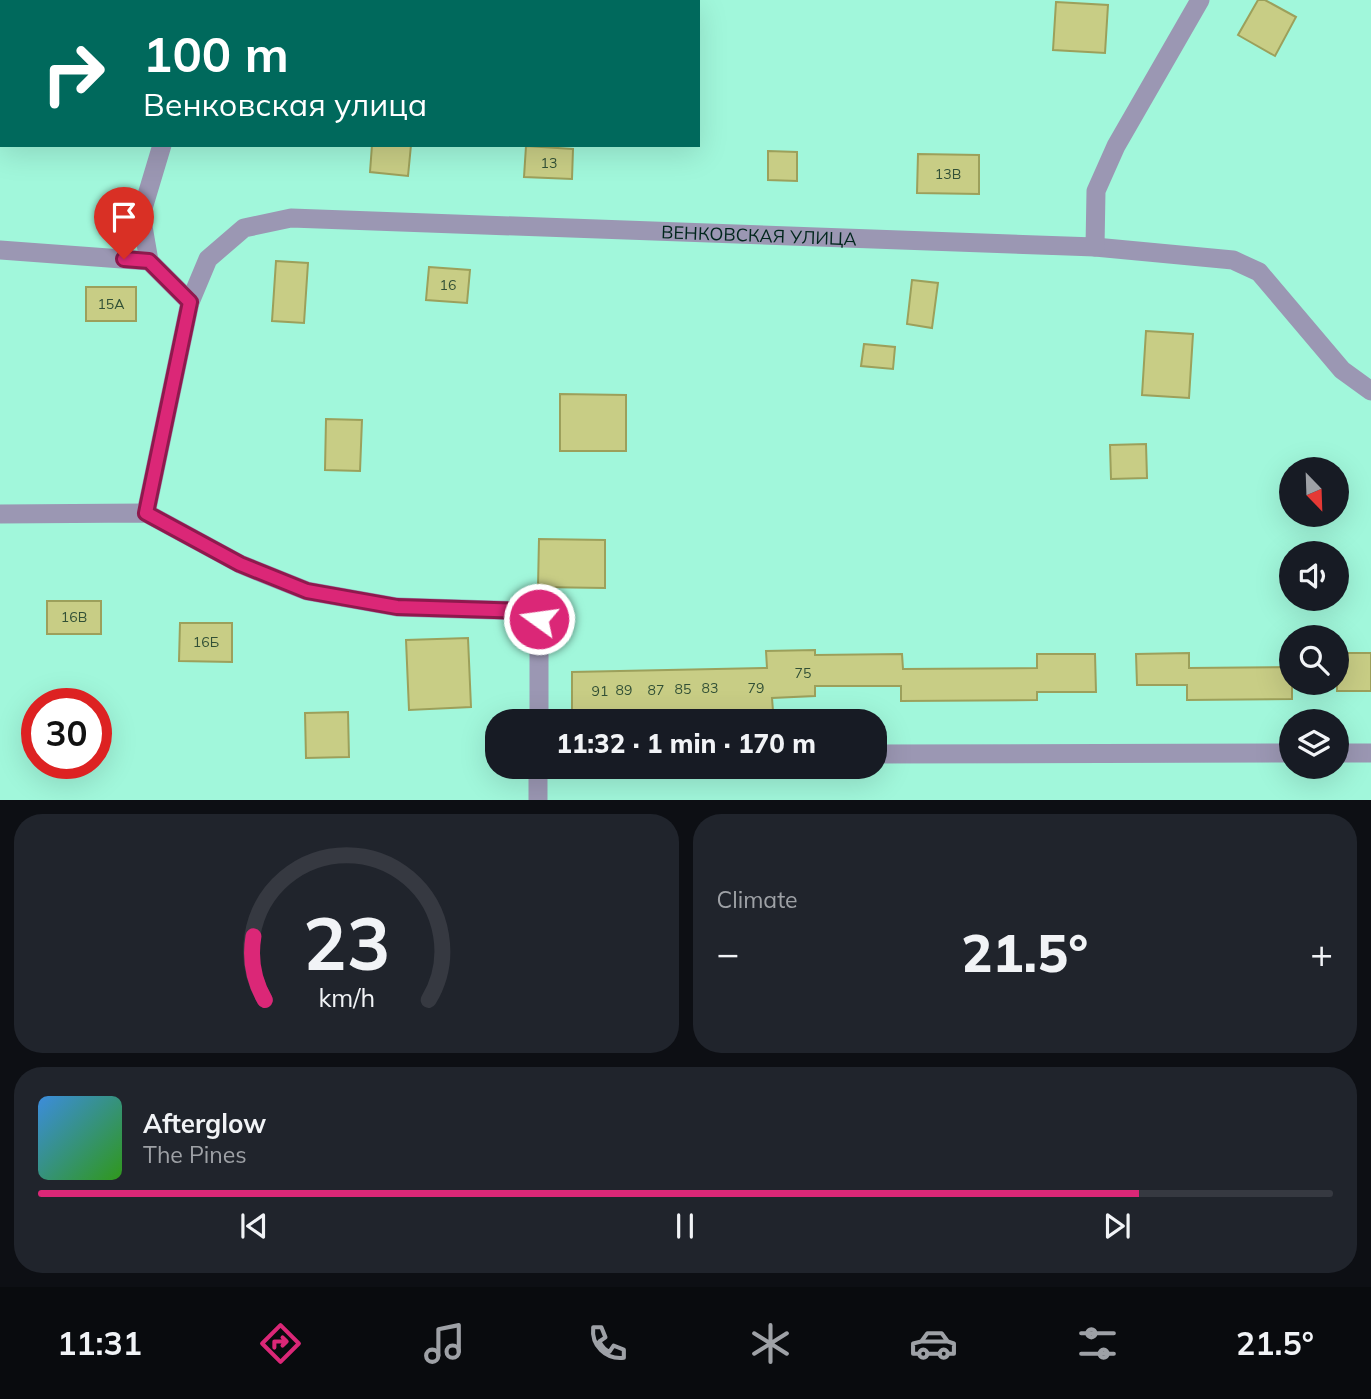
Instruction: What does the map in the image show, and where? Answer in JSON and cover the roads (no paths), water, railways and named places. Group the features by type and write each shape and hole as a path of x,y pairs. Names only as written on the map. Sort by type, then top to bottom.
{"street":[{"path":"1095,247 1096,191 1116,146 1200,0"},
{"path":"161,147 141,215 149,261 190,302"},
{"name":"ВЕНКОВСКАЯ УЛИЦА","path":"146,513 190,302 208,259 244,228 290,218 1095,247 1233,260 1259,272 1342,370 1371,391"},
{"path":"0,250 149,261"},
{"path":"0,514 146,513 240,564 307,591 397,607 524,611 539,619 538,709"},
{"path":"887,754 1279,753"},
{"path":"1349,753 1371,753"},
{"path":"538,779 538,800"}]}
